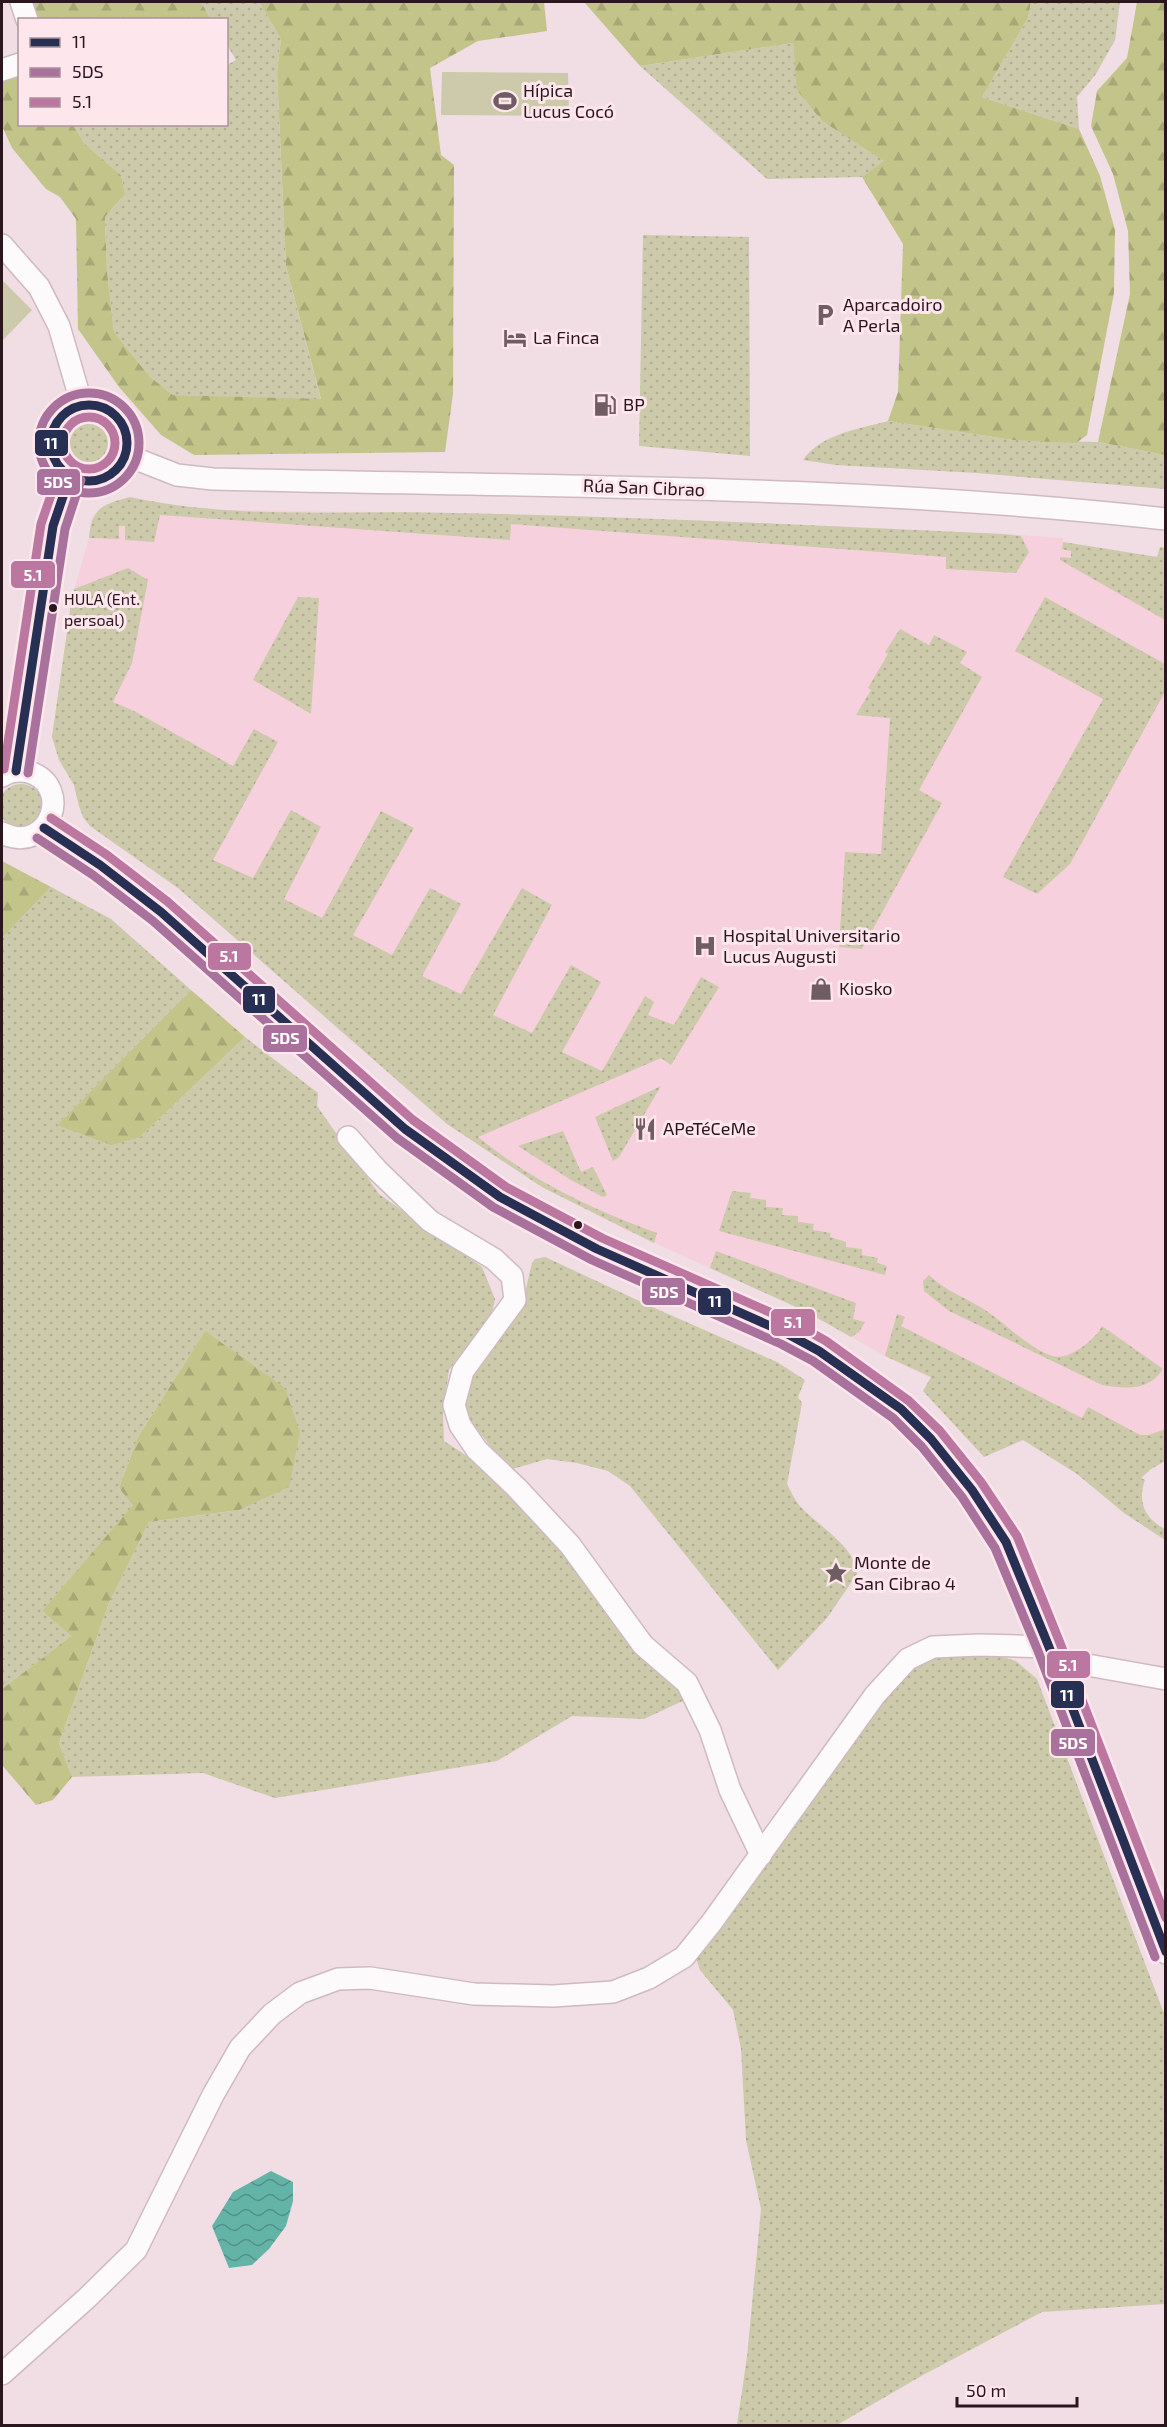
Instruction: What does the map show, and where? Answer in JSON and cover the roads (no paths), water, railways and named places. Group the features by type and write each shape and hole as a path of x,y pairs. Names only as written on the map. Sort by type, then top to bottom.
{"street":[{"path":"21,2 26,18"},
{"path":"2,70 18,65"},
{"path":"2,244 39,287 59,326 82,405"},
{"path":"82,405 99,406 116,415 126,431 126,455 118,468 102,479 86,481 70,476 57,463 52,452 52,437 57,422 67,412 82,405"},
{"name":"Rúa San Cibrao","path":"126,455 177,475 213,479 473,483 905,496 1074,509 1166,519"},
{"path":"2,833 9,837 28,838 44,828 52,810 50,790 36,775 9,773 53,526 70,476"},
{"path":"44,828 100,865 161,912 405,1129 500,1197 597,1249 786,1333 819,1351 901,1409 931,1439 972,1490 1006,1542 1166,1953"},
{"path":"348,1137 377,1170 430,1221 494,1259 512,1276 515,1300 463,1371 454,1405 460,1425 477,1450 517,1488 570,1545 643,1646 687,1683 710,1730 730,1790 760,1855"},
{"path":"2,2374 87,2298 136,2250 213,2095 240,2048 272,2014 300,1993 338,1978 370,1978 474,1994 553,1996 613,1992 649,1978 684,1957 712,1922 875,1695 908,1659 933,1647 979,1645 1051,1653 1166,1679"}],"water":[{"path":"271,2171 293,2182 293,2201 286,2226 269,2249 252,2265 229,2268 212,2226 233,2192"}],"place":[{"name":"Hípica Lucus Cocó","path":"505,101"},
{"name":"Aparcadoiro A Perla","path":"825,315"},
{"name":"La Finca","path":"515,338"},
{"name":"BP","path":"605,405"},
{"name":"HULA (Ent. persoal)","path":"53,608"},
{"name":"Hospital Universitario Lucus Augusti","path":"705,946"},
{"name":"Kiosko","path":"821,989"},
{"name":"APeTéCeMe","path":"645,1129"},
{"name":"Monte de San Cibrao 4","path":"836,1573"}]}
